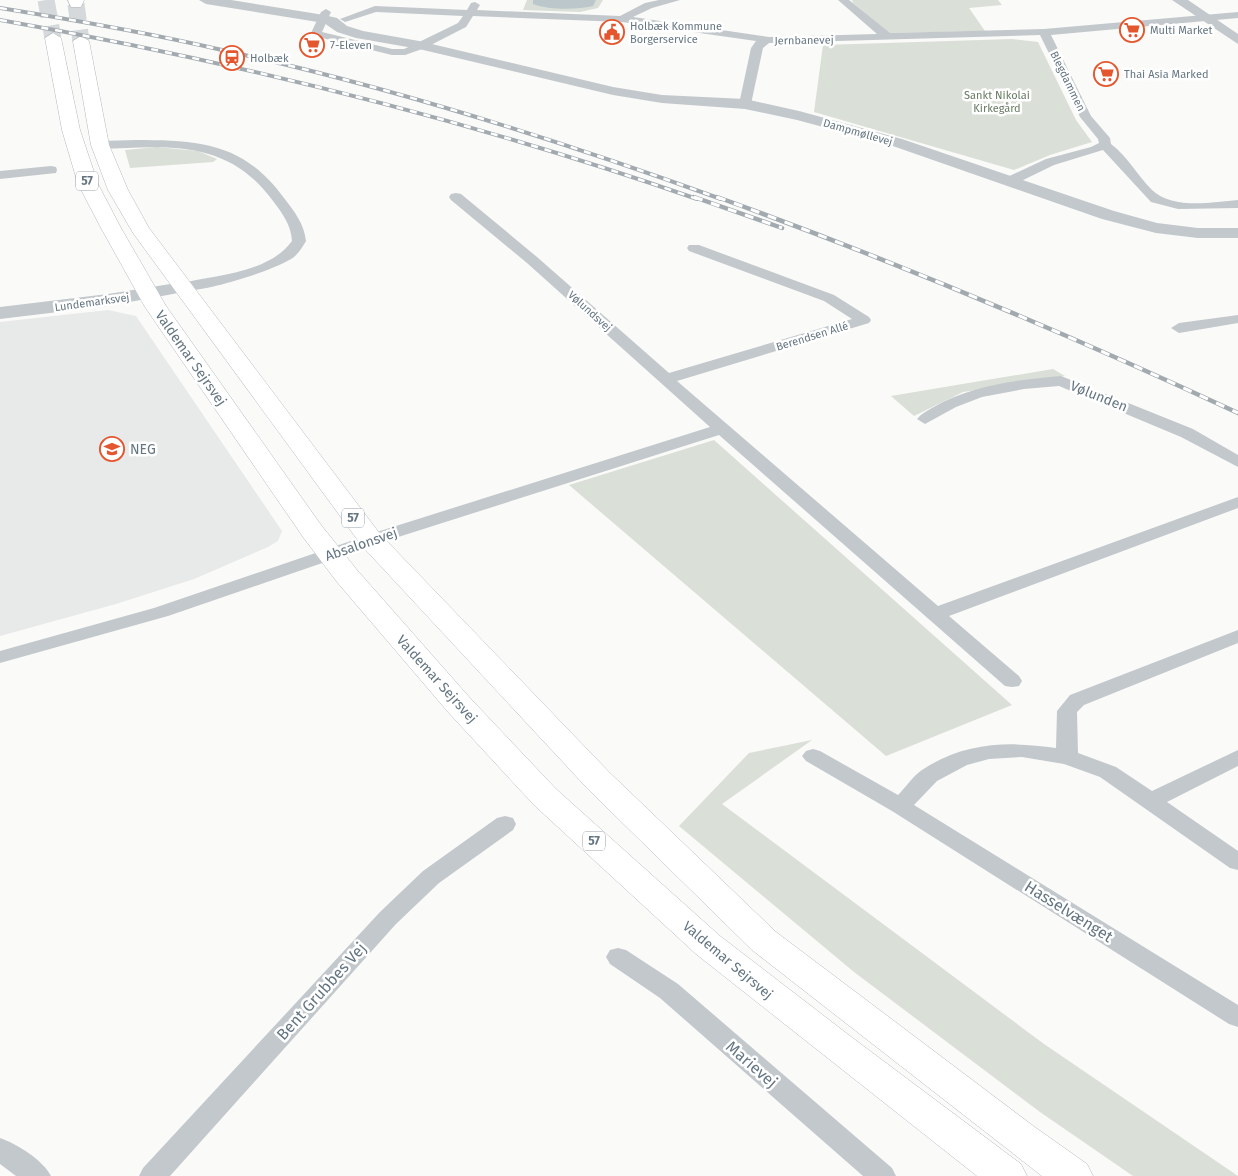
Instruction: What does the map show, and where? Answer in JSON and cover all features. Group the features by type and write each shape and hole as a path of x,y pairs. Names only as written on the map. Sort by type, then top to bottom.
{"main road":[{"name":"Valdemar Sejrsvej","path":"53,38 72,130 88,184 147,294 330,555 459,705 559,810 727,961 1007,1176"},
{"name":"57","path":"81,41 100,146 118,190 140,229 371,540 598,780 743,922 876,1028 1073,1176"}],"street":[{"path":"206,0 325,15 348,32 420,46 462,25 478,0"},
{"path":"253,0 345,19 355,27 404,39 420,46"},
{"path":"622,19 648,5 675,0"},
{"path":"843,0 890,38"},
{"path":"1179,0 1238,40"},
{"name":"Jernbanevej","path":"345,19 375,9 622,19 769,40 890,38 1044,32 1238,14"},
{"name":"Blegdammen","path":"1044,32 1086,117 1104,138 1104,145"},
{"path":"744,104 757,48 761,42 769,40"},
{"name":"Dampmøllevej","path":"420,46 496,65 641,96 744,104 876,136 1134,223 1175,231 1211,234 1238,233"},
{"path":"100,146 172,145 209,151 237,159 250,167 262,180 300,232 298,246 280,260 254,270 182,286"},
{"path":"1010,181 1055,160 1104,145 1116,152 1150,195 1158,200 1189,206 1238,204"},
{"path":"0,175 51,170"},
{"name":"Vølundsvej","path":"456,196 532,260 722,429"},
{"name":"Berendsen Allé","path":"667,379 864,320 829,298 694,248"},
{"name":"Lundemarksvej","path":"0,313 77,305 147,294 182,286"},
{"path":"1179,328 1238,319"},
{"name":"Vølunden","path":"925,419 950,404 978,393 1024,384 1061,381 1188,433 1238,462"},
{"path":"722,429 1012,681"},
{"name":"Absalonsvej","path":"0,657 161,612 371,540 722,429"},
{"path":"935,614 1238,502"},
{"path":"1067,757 1067,711 1077,700 1238,636"},
{"path":"900,806 929,776 960,759 989,752 1022,750 1067,757 1108,772 1238,862"},
{"name":"Hasselvænget","path":"812,756 900,806 1238,1017"},
{"path":"1151,801 1238,757"},
{"name":"Bent Grubbes Vej","path":"153,1176 388,918 431,877 505,824"},
{"name":"Marievej","path":"618,957 669,991 882,1176"},
{"path":"0,1149 37,1176"}],"shaded area":[{"path":"533,0 596,0 593,6 563,9 533,4"},
{"name":"NEG","path":"108,310 136,316 282,531 278,541 268,547 194,579 116,604 0,636 0,322"}],"green space":[{"path":"527,0 603,0 598,8 580,12 523,10"},
{"path":"852,0 998,0 1002,5 969,8 985,31 889,33 853,3"},
{"name":"Sankt Nikolai Kirkegård","path":"1012,39 1038,42 1076,120 1092,142 1050,155 1014,170 814,112 823,45"},
{"path":"157,147 198,151 217,159 213,162 130,168 125,150"},
{"path":"1053,369 1065,376 963,392 914,416 891,396"},
{"path":"714,440 1012,705 886,756 569,485"},
{"path":"812,740 722,804 1044,1044 1238,1176 1133,1176 1040,1112 854,972 679,826 749,753"}],"tunnel":[{"path":"46,0 53,38"},
{"path":"76,4 81,41"}],"railway":[{"path":"0,8 167,38 349,81 474,116 598,156 721,199"},
{"path":"0,20 177,55 265,74 352,96 526,144 612,170 697,199"},
{"path":"694,197 782,228"},
{"path":"717,197 980,299 1238,413"}],"place":[{"name":"Multi Market","path":"1132,30"},
{"name":"Holbæk Kommune Borgerservice","path":"612,32"},
{"name":"7-Eleven","path":"312,45"},
{"name":"Holbæk","path":"232,58"},
{"name":"Thai Asia Marked","path":"1106,74"},
{"name":"NEG","path":"112,449"}]}
